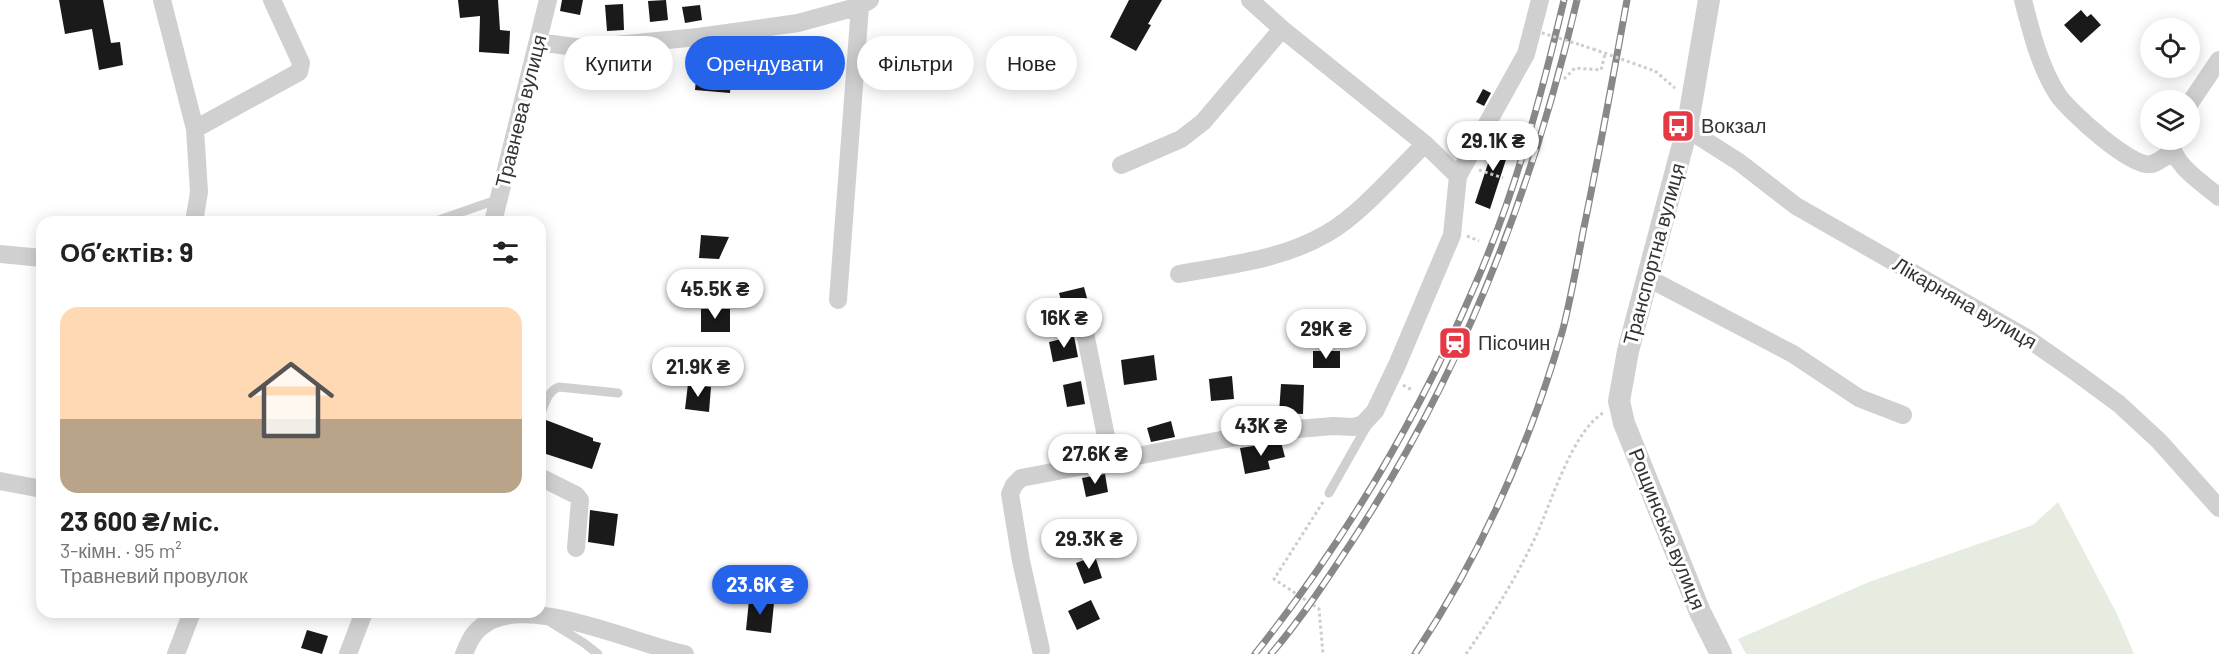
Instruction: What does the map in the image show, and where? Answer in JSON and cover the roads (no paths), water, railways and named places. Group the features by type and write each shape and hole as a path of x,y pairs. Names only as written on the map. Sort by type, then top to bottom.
{"street":[{"path":"162,0 195,129 199,192 191,216"},
{"path":"195,129 299,72 301,63 272,0"},
{"name":"Травнева вулиця","path":"495,216 548,0"},
{"path":"1250,0 1282,29 1425,144 1461,170"},
{"path":"1041,650 1021,561 1010,494 1012,489 1022,478 1263,432 1333,426 1354,427 1363,424 1375,411 1397,365 1452,235 1461,170 1526,54 1540,0"},
{"name":"Транспортна вулиця","path":"1619,401 1628,351 1687,129 1709,0"},
{"path":"2023,0 2047,74 2057,94 2070,110 2115,148 2142,164 2151,165 2167,150"},
{"path":"538,42 595,47 698,37 798,23 865,3 838,300"},
{"path":"1121,165 1181,139 1203,122 1282,29"},
{"path":"2199,90 2219,60"},
{"name":"Лікарняна вулиця","path":"1687,129 1739,162 1796,206 2027,338 2077,373 2119,404 2159,441 2219,507"},
{"path":"1179,274 1255,261 1292,249 1326,234 1356,211 1425,144"},
{"path":"2173,150 2181,164 2219,197"},
{"path":"0,254 36,257"},
{"path":"1648,278 1793,354 1859,398 1903,415"},
{"path":"1084,328 1111,461"},
{"name":"Рощинська вулиця","path":"1619,401 1624,423 1700,612 1721,654"},
{"path":"546,480 576,495 580,500 576,548"},
{"path":"0,481 36,488"},
{"path":"546,616 608,630 661,649 685,654"},
{"path":"176,654 190,618"},
{"path":"348,654 362,618"},
{"path":"464,654 471,639 481,626 501,618"}],"lane":[{"path":"450,216 500,199"},
{"path":"546,403 553,389 559,387 618,393"},
{"path":"1329,493 1375,411"},
{"path":"542,618 566,631 598,654"}],"railway":[{"path":"1255,654 1349,523 1404,430 1453,334 1489,251 1515,180 1546,73 1564,0"},
{"path":"1271,654 1323,586 1390,480 1459,349 1515,213 1559,72 1577,0"},
{"path":"1415,654 1461,578 1482,538 1519,456 1550,372 1571,293 1627,0"}],"place":[{"name":"Вокзал","path":"1678,126"},
{"name":"Пісочин","path":"1455,343"}]}
